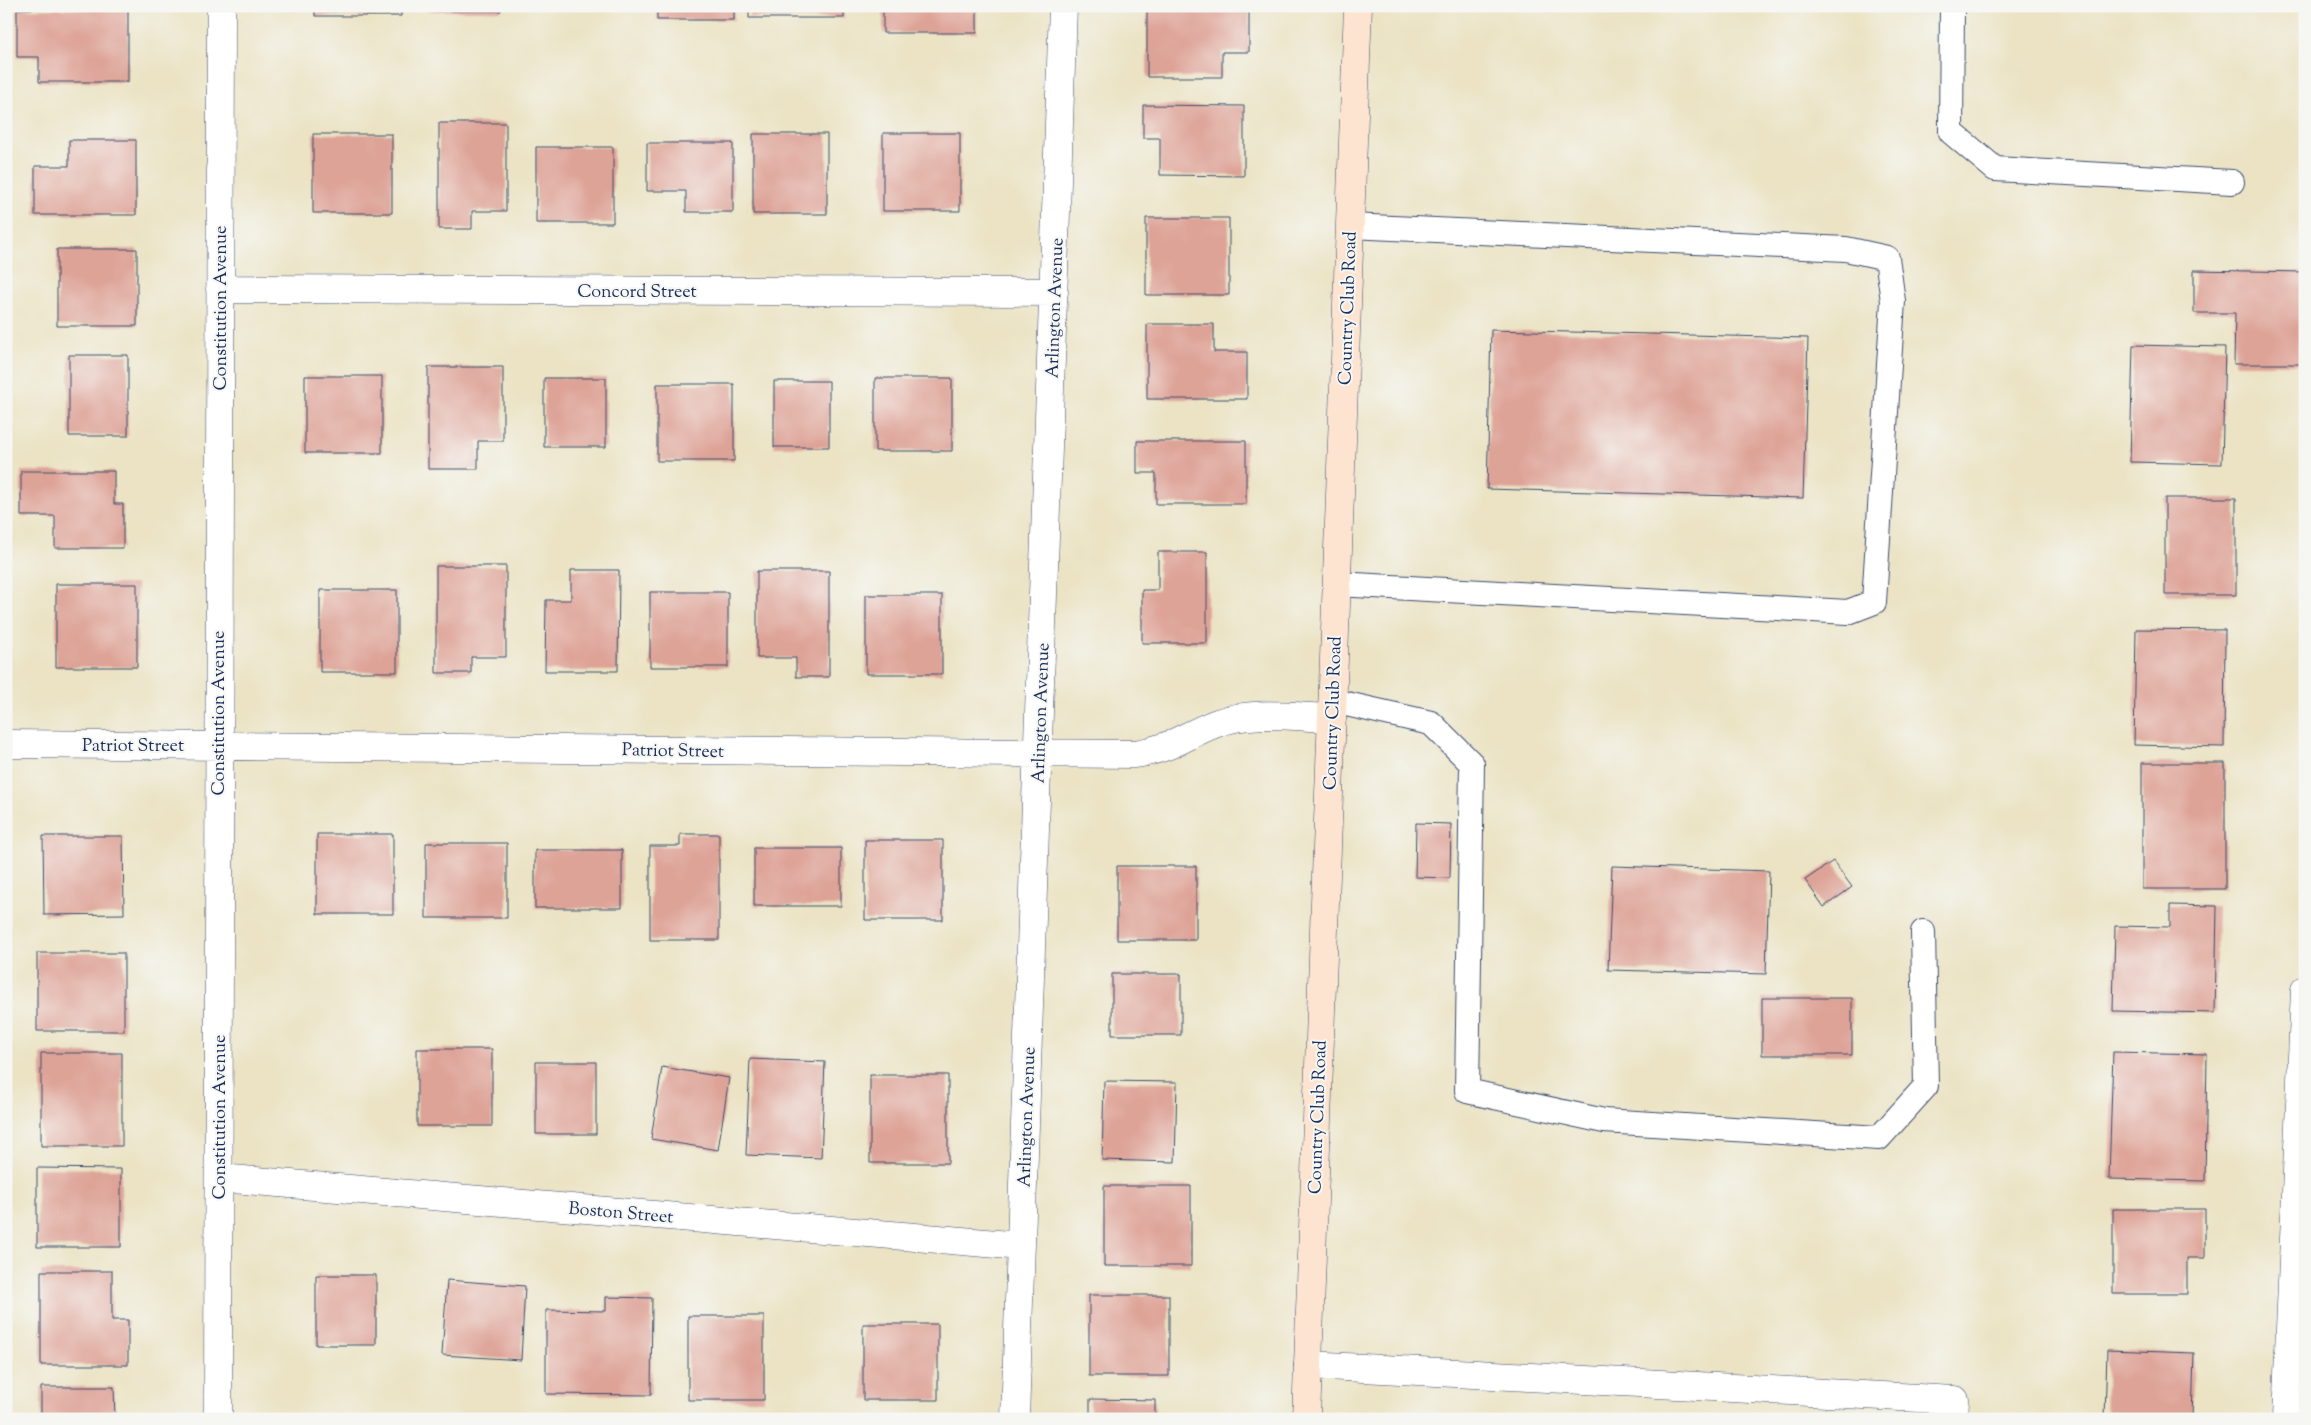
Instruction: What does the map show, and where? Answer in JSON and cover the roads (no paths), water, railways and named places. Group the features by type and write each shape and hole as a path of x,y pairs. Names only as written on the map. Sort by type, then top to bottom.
{"street":[{"name":"Constitution Avenue","path":"218,1419 221,6"},
{"name":"Arlington Avenue","path":"1015,1419 1063,6"},
{"name":"Country Club Road","path":"1306,1419 1358,6"},
{"name":"Concord Street","path":"220,290 1054,292"},
{"name":"Patriot Street","path":"6,744 1135,754 1156,751 1217,723 1238,718 1332,710"},
{"path":"2286,1419 2297,1357 2305,990"},
{"name":"Boston Street","path":"220,1178 1021,1246"},
{"path":"1308,1365 1955,1400 1954,1419"}],"lane":[{"path":"1952,6 1951,132 1995,169 2232,182"},
{"path":"1337,584 1848,612 1874,602 1893,301 1887,258 1846,248 1350,226"},
{"path":"1332,710 1431,722 1472,764 1467,1091 1604,1121 1879,1138 1926,1086 1923,932"}]}
